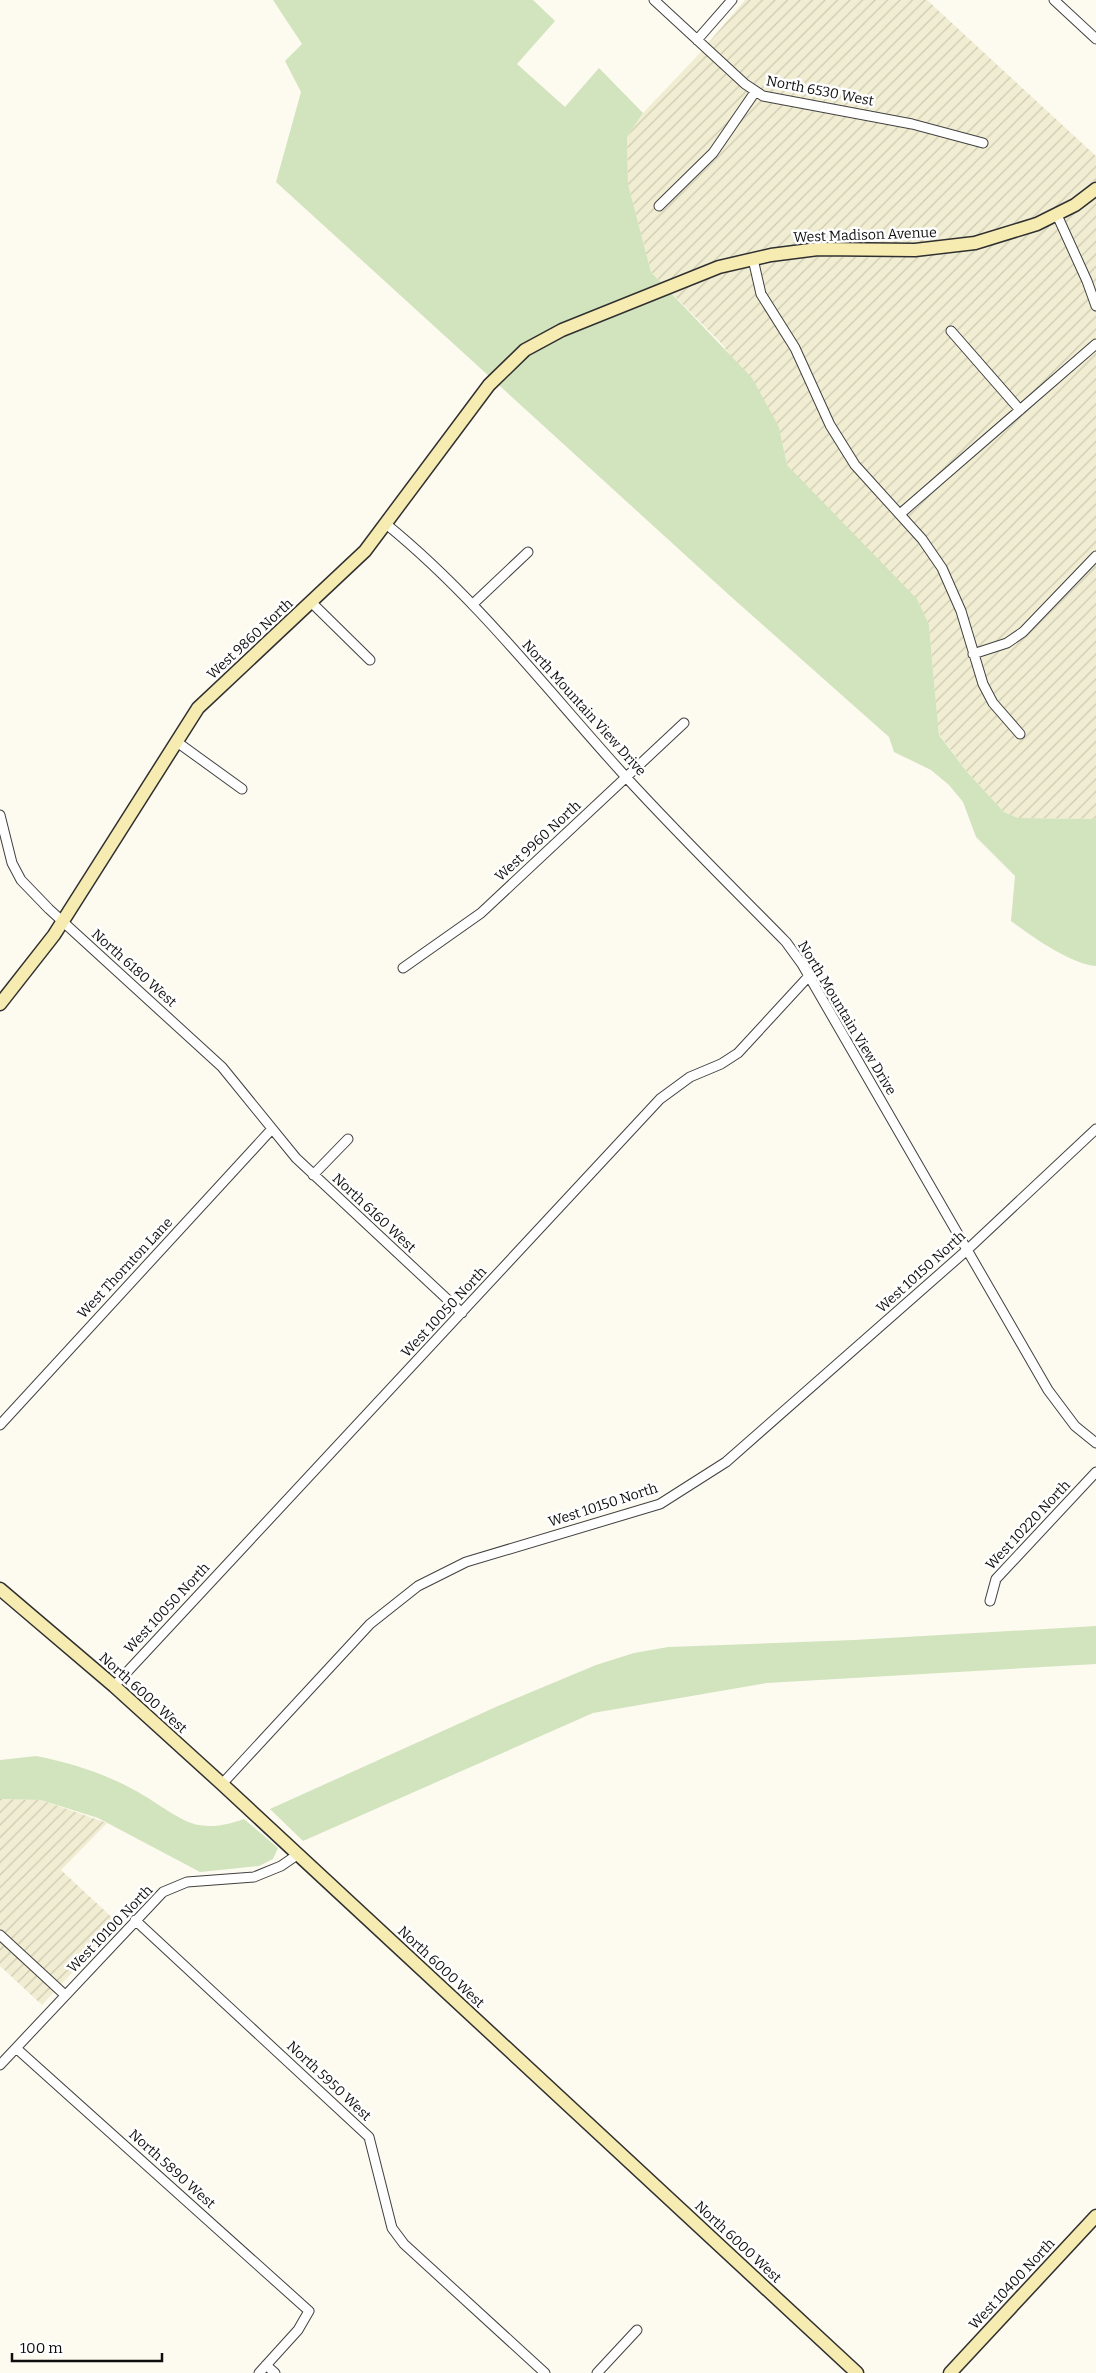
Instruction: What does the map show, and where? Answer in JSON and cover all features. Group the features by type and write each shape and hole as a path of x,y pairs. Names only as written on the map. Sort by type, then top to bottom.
{"street":[{"name":"North 6530 West","path":"654,0 755,92 781,101 912,124 983,144"},
{"path":"697,40 732,0"},
{"path":"1054,0 1096,39"},
{"path":"659,206 713,153 755,92"},
{"name":"West Madison Avenue","path":"480,397 514,359 549,336 697,274 752,259 818,249 915,250 956,247 1009,235 1057,215 1096,189"},
{"path":"1057,215 1087,281 1096,306"},
{"path":"752,259 761,294 795,348 821,408 837,439 867,480 922,539 942,568 957,599 973,654 988,695 1020,734"},
{"path":"951,331 1020,410"},
{"path":"900,514 1096,344"},
{"name":"West 9860 North","path":"0,1004 63,921 198,708 365,552 480,397"},
{"name":"North Mountain View Drive","path":"386,524 420,551 473,604 626,778 786,942 802,964 1048,1390 1075,1426 1096,1443"},
{"path":"473,604 528,552"},
{"path":"973,654 1007,642 1023,632 1096,556"},
{"path":"311,602 370,660"},
{"name":"West 9960 North","path":"403,968 481,913 684,723"},
{"path":"177,742 242,789"},
{"name":"North 6180 West","path":"0,814 12,863 21,880 222,1067 238,1083 271,1130"},
{"name":"West 10050 North","path":"114,1686 660,1099 690,1077 738,1053 808,977"},
{"name":"West 10150 North","path":"222,1784 370,1624 418,1586 466,1562 660,1504 726,1462 967,1250 1096,1129"},
{"name":"North 6160 West","path":"271,1130 313,1175 462,1313"},
{"name":"West Thornton Lane","path":"0,1425 271,1130"},
{"path":"313,1175 348,1139"},
{"name":"West 10220 North","path":"990,1601 996,1579 1096,1472"},
{"name":"North 6000 West","path":"0,1589 114,1686 222,1784 857,2373"},
{"name":"West 10100 North","path":"0,2065 163,1892 187,1882 254,1877 281,1866 297,1855"},
{"name":"North 5950 West","path":"135,1920 369,2137 392,2228 411,2250 545,2373"},
{"path":"0,1935 65,1995"},
{"name":"North 5890 West","path":"16,2048 309,2311 298,2330 266,2365"},
{"name":"West 10400 North","path":"950,2373 1096,2216"},
{"path":"597,2373 637,2330"},
{"path":"259,2373 266,2365 275,2373"}],"shaded area":[{"path":"745,0 927,0 1096,156 1096,819 1018,818 1004,812 967,772 939,734 929,625 787,465 779,427 722,344 651,272 628,184 627,137 643,113 698,55"},
{"path":"0,1799 41,1800 107,1823 61,1870 118,1923 42,2005 0,1966"}],"green space":[{"path":"273,0 533,0 555,21 517,64 565,107 599,68 643,113 627,137 628,184 651,272 752,378 779,427 787,465 917,599 929,625 939,735 967,772 1004,812 1018,818 1096,819 1096,966 1085,964 1063,955 1011,921 1015,876 976,837 963,802 949,785 931,770 894,752 889,737 728,594 276,182 301,92 285,61 302,44"},
{"path":"1096,1626 1096,1664 767,1683 593,1713 303,1841 270,1809 498,1706 596,1665 634,1653 668,1647 854,1640"},
{"path":"36,1756 76,1766 114,1780 138,1792 176,1816 192,1823 216,1826 244,1819 278,1848 273,1859 259,1866 200,1872 98,1818 41,1800 0,1799 0,1760"}]}
